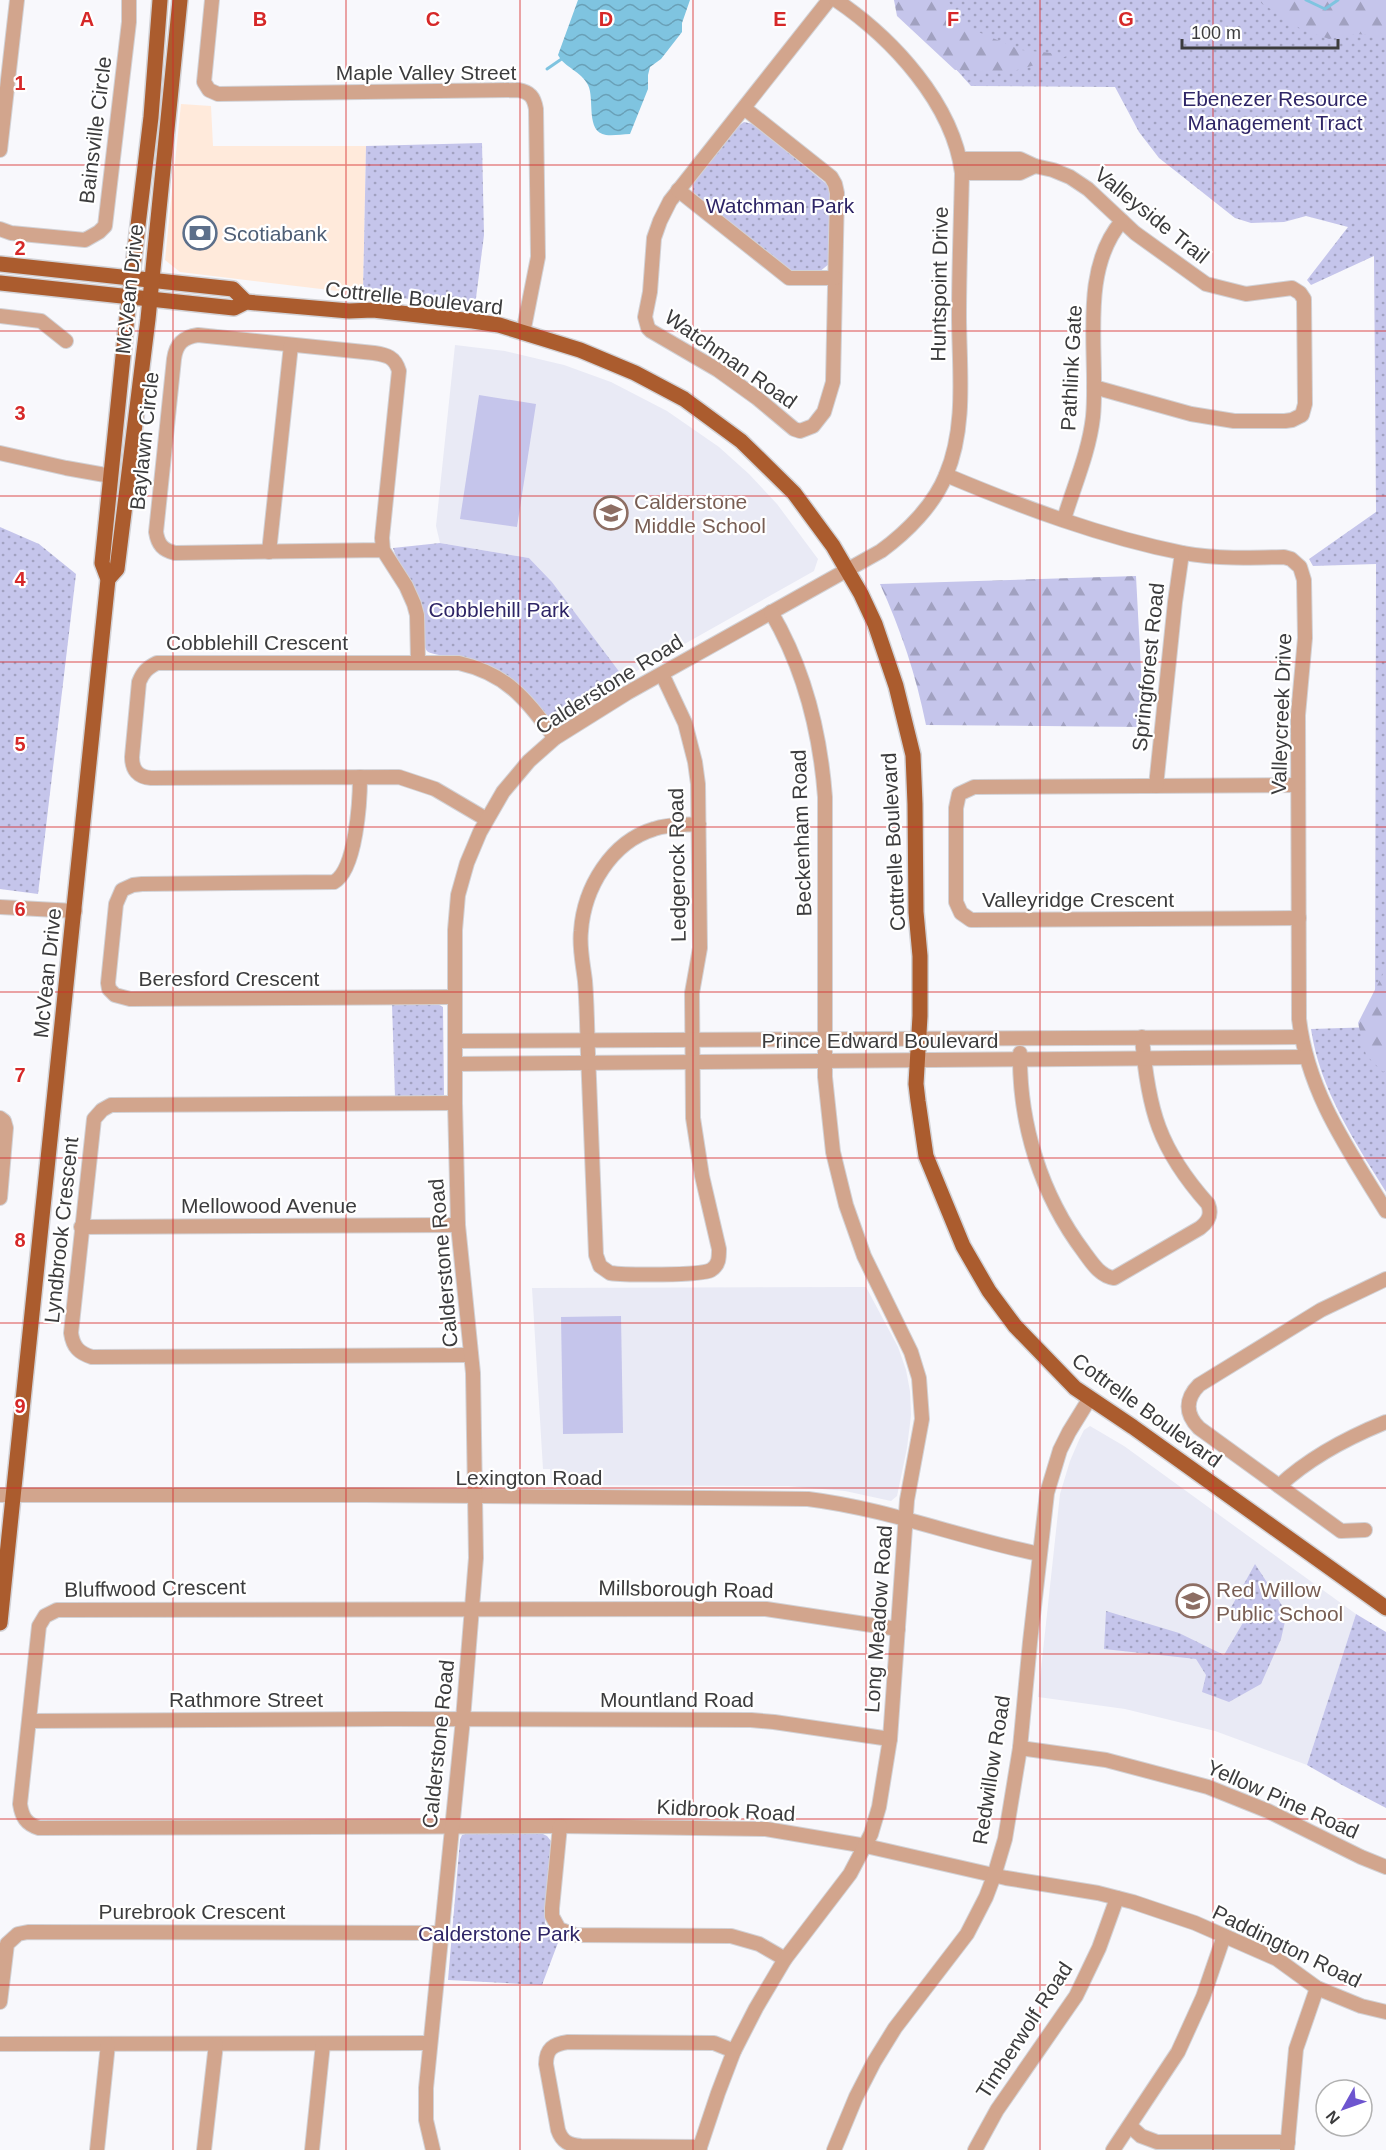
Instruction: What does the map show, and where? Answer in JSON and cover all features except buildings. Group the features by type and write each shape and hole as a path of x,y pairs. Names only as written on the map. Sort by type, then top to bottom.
{"main road":[{"name":"McVean Drive","path":"0,1623 6,1495 75,911 108,579 102,563 151,117 160,0"},
{"name":"McVean Drive","path":"108,579 117,569 150,298 180,0"},
{"name":"Cottrelle Boulevard","path":"0,264 233,289 246,302"},
{"name":"Cottrelle Boulevard","path":"0,283 234,308 246,302 349,311 373,310 499,325 580,350 662,386 704,413 748,447 794,493 818,523 861,594 885,652 896,686 912,755 915,804 916,912 920,956 918,1101 926,1156 963,1246 990,1291 1015,1326 1075,1388 1134,1427 1386,1608"}],"street":[{"path":"0,150 17,0"},
{"name":"Bainsville Circle","path":"0,229 11,233 85,240 105,226 128,33 129,0"},
{"name":"Maple Valley Street","path":"212,0 204,82 209,90 218,94 518,90 530,94 535,100 536,109 538,257 523,333"},
{"name":"Watchman Road","path":"744,108 831,177 837,193 833,382 824,412 813,426 801,431 794,429 718,370 656,334 648,328 645,316 650,292 654,238 664,210 678,190 829,0"},
{"name":"Huntspoint Drive","path":"836,0 867,23 926,85 946,117 961,166 959,410 957,436 946,476 921,514 905,532 881,551 847,570"},
{"name":"Valleyside Trail","path":"961,166 1020,173 1035,166 1053,170 1070,177 1088,189 1122,221 1206,284 1246,294 1288,288 1296,289 1300,293 1305,308 1305,411 1292,420 1234,421 1191,414 1094,387"},
{"path":"678,190 782,274 797,279 835,278"},
{"name":"Pathlink Gate","path":"1064,519 1088,443 1092,418 1095,287 1107,242 1122,221"},
{"path":"0,316 40,321 66,341"},
{"name":"Baylawn Circle","path":"191,336 291,345 382,355 390,357 398,366 383,522 383,550 175,553 166,551 157,541 156,532 176,348 185,338 191,336"},
{"path":"269,552 291,345"},
{"path":"0,453 111,476"},
{"name":"Valleycreek Drive","path":"946,476 1003,499 1064,519 1182,553 1235,558 1284,557 1291,559 1300,567 1304,580 1305,638 1298,715 1299,1019 1301,1037 1306,1058 1328,1116 1386,1211"},
{"path":"383,550 406,586 414,604 417,615 418,661"},
{"name":"Springforest Road","path":"1156,786 1182,553"},
{"name":"Calderstone Road","path":"434,2150 426,2120 425,2104 476,1566 471,1355 458,1224 454,998 458,895 473,847 486,819 516,774 555,738 627,693 847,570"},
{"name":"Beckenham Road","path":"771,612 785,638 808,695 823,770 825,1061"},
{"name":"Cobblehill Crescent","path":"486,819 435,789 399,777 151,778 141,776 134,769 132,758 140,682 143,673 157,663 418,661 459,663 474,666 498,676 522,696 555,738"},
{"name":"Ledgerock Road","path":"589,1062 596,1255 600,1266 615,1274 707,1272 717,1264 719,1249 704,1186 696,1138 692,1062 692,993 700,948 698,784 691,744 677,704 662,674"},
{"name":"Beresford Crescent","path":"360,777 358,816 347,867 340,879 334,882 142,884 122,890 116,904 108,977 109,989 115,995 130,999 454,998"},
{"name":"Valleyridge Crescent","path":"1298,785 974,787 964,790 959,794 956,808 956,897 961,914 976,921 1299,918"},
{"path":"589,1062 580,933 585,906 595,883 612,856 635,837 662,827 699,824"},
{"path":"0,908 75,911"},
{"path":"1021,1038 1020,1077 1027,1126 1035,1158 1049,1194 1068,1229 1104,1275 1114,1278 1120,1277 1200,1228 1207,1222 1211,1211 1208,1204 1186,1180 1162,1137 1150,1103 1142,1037"},
{"name":"Prince Edward Boulevard","path":"455,1041 1301,1037"},
{"name":"Prince Edward Boulevard","path":"455,1064 1306,1058"},
{"name":"Long Meadow Road","path":"699,2148 717,2093 756,2008 785,1959 850,1874 866,1846 879,1807 890,1739 907,1500 922,1419 919,1378 905,1337 872,1276 846,1205 830,1134 825,1088 825,1061"},
{"name":"Lyndbrook Crescent","path":"455,1103 111,1105 102,1110 94,1119 71,1334 72,1343 84,1355 92,1357 471,1355"},
{"path":"0,1119 4,1121 6,1128 0,1198"},
{"name":"Mellowood Avenue","path":"81,1227 458,1224"},
{"path":"1365,1530 1341,1531 1199,1428 1191,1420 1188,1403 1191,1394 1199,1384 1321,1310 1386,1279"},
{"name":"Redwillow Road","path":"834,2150 856,2097 874,2062 896,2028 967,1934 994,1876 1005,1839 1020,1748 1045,1507 1054,1465 1069,1432 1090,1398"},
{"path":"1279,1486 1291,1474 1360,1433 1386,1422"},
{"name":"Lexington Road","path":"6,1495 808,1499 860,1506 982,1542 1039,1554"},
{"name":"Millsborough Road","path":"472,1608 766,1609 898,1629"},
{"name":"Bluffwood Crescent","path":"452,1827 39,1828 25,1820 20,1804 39,1626 45,1616 53,1611 472,1608"},
{"name":"Rathmore Street","path":"30,1721 462,1719"},
{"name":"Mountland Road","path":"462,1719 751,1720 890,1739"},
{"name":"Yellow Pine Road","path":"1020,1748 1106,1760 1208,1787 1268,1811 1360,1857 1386,1867"},
{"path":"561,1826 552,1908 552,1916 559,1929 575,1935 731,1936 759,1944 785,1959"},
{"name":"Kidbrook Road","path":"452,1827 766,1829 866,1846 994,1876"},
{"name":"Paddington Road","path":"994,1876 1117,1898 1165,1912 1277,1959 1317,1988 1361,2006 1386,2012"},
{"name":"Timberwolf Road","path":"975,2150 997,2110 1076,1996 1099,1948 1117,1898"},
{"name":"Purebrook Crescent","path":"0,2002 7,1944 18,1934 27,1932 440,1933"},
{"path":"1113,2150 1178,2052 1203,1997 1224,1936"},
{"path":"1130,2127 1141,2136 1156,2142 1287,2146 1296,2049 1317,1988"},
{"path":"699,2148 581,2146 565,2142 558,2130 546,2054 558,2043 568,2042 714,2043 734,2052"},
{"path":"204,2150 216,2043"},
{"path":"0,2044 430,2043"},
{"path":"97,2150 108,2044"},
{"path":"312,2150 323,2044"}],"shaded area":[{"path":"181,104 211,106 213,146 366,146 363,294 180,272 165,260"},
{"name":"Calderstone Middle School","path":"455,345 505,351 564,365 611,382 667,411 719,447 777,504 818,559 814,571 624,678 552,582 529,558 440,543 436,526"},
{"path":"866,1287 898,1347 910,1391 911,1415 907,1448 897,1496 891,1501 845,1491 788,1486 551,1485 550,1469 543,1469 532,1288"},
{"name":"Red Willow Public School","path":"1090,1426 1124,1446 1356,1614 1307,1765 1215,1731 1125,1709 1038,1697 1060,1494 1079,1440 1084,1430"}],"green space":[{"name":"Ebenezer Resource Management Tract","path":"894,0 1386,0 1386,1192 1330,1094 1315,1051 1311,1029 1375,1027 1376,564 1313,566 1309,559 1376,512 1374,256 1311,285 1307,280 1348,227 1306,216 1284,222 1251,223 1235,218 1159,158 1139,132 1115,87 971,86"},
{"path":"894,0 947,0 969,28 1021,50 1071,55 1010,72 955,70 897,16"},
{"path":"1257,0 1386,0 1386,36 1356,34 1329,39 1301,29"},
{"name":"Watchman Park","path":"744,122 753,124 829,186 829,264 819,272 789,271 693,192 693,182 737,127"},
{"path":"482,143 484,235 475,306 363,294 366,146"},
{"path":"479,395 536,404 517,527 460,519"},
{"path":"0,527 39,544 76,574 38,894 0,889"},
{"name":"Cobblehill Park","path":"440,543 529,558 552,582 624,678 555,724 520,686 502,672 481,662 427,651 424,643 424,614 421,601 393,548"},
{"path":"1136,576 1143,727 926,725 907,653 880,584"},
{"path":"1386,968 1386,1070 1383,1072 1366,1055 1358,1023"},
{"path":"392,1004 443,1007 444,1095 440,1097 395,1097"},
{"path":"621,1316 623,1433 563,1434 561,1317"},
{"path":"1255,1564 1287,1613 1281,1639 1261,1684 1229,1702 1202,1692 1206,1675 1196,1659 1104,1649 1106,1611 1179,1633 1224,1655 1244,1621 1228,1613"},
{"path":"1356,1614 1386,1632 1386,1808 1307,1765"},
{"name":"Calderstone Park","path":"469,1833 541,1833 551,1841 545,1923 552,1935 559,1940 542,1985 448,1980 460,1840 462,1835"}],"water":[{"path":"578,0 690,0 682,23 682,32 661,59 650,67 648,89 630,134 599,133 593,122 588,85 558,55"}],"waterway":[{"path":"1306,0 1325,9 1338,0"},
{"path":"547,69 563,58"}],"place":[{"name":"Scotiabank","path":"200,233"},
{"name":"Calderstone Middle School","path":"611,513"},
{"name":"Red Willow Public School","path":"1193,1601"}]}
